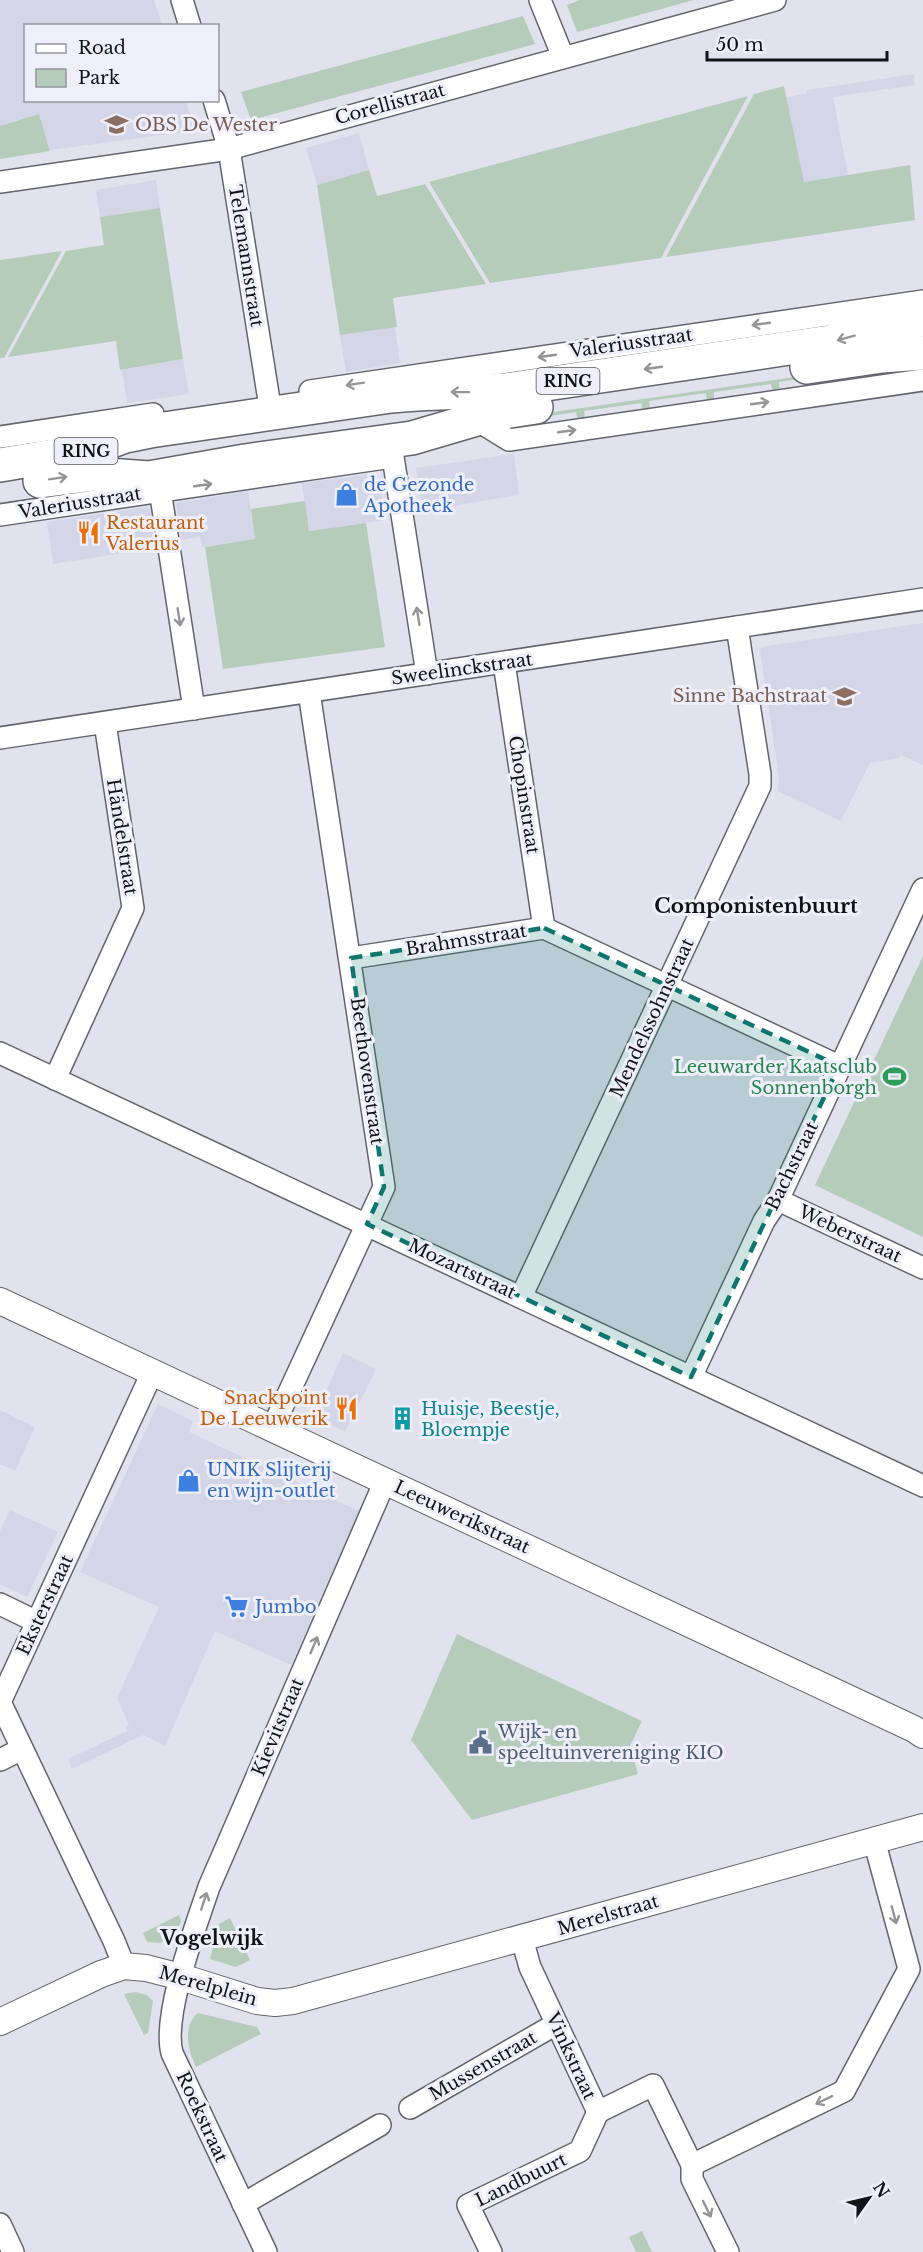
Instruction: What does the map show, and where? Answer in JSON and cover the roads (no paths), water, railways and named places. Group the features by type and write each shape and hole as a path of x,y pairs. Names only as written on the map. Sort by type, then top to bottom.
{"main road":[{"name":"Valeriusstraat","path":"919,362 902,347 900,341 910,326 923,320"},
{"name":"Valeriusstraat","path":"0,465 84,452 169,423 269,405 428,392 475,393 517,388 830,342 878,328 923,320"},
{"name":"Valeriusstraat","path":"0,487 76,475 149,478 159,484 256,460 396,445 475,419 524,409 860,359 919,362"},
{"name":"Valeriusstraat","path":"391,396 401,399 409,418 408,425 396,445"},
{"name":"Valeriusstraat","path":"159,484 144,470 140,454 151,437 169,423"}],"street":[{"path":"182,0 189,24"},
{"path":"540,0 563,57"},
{"name":"Corellistraat","path":"0,182 229,149 775,0"},
{"name":"Telemannstraat","path":"215,102 229,149 269,405"},
{"name":"Valeriusstraat","path":"269,405 923,301"},
{"name":"Valeriusstraat","path":"0,437 169,423"},
{"path":"396,445 427,674"},
{"path":"159,484 194,709"},
{"name":"Valeriusstraat","path":"0,515 159,484"},
{"name":"Sweelinckstraat","path":"0,738 923,599"},
{"name":"Mendelssohnstraat","path":"521,1297 760,786 737,627"},
{"name":"Chopinstraat","path":"504,663 544,928"},
{"name":"Beethovenstraat","path":"272,1429 384,1187 309,692"},
{"name":"Händelstraat","path":"55,1079 133,908 105,723"},
{"name":"Bachstraat","path":"691,1377 764,1221 778,1200 923,889"},
{"name":"Brahmsstraat","path":"351,958 544,928 839,1066"},
{"name":"Mozartstraat","path":"0,1053 923,1486"},
{"name":"Weberstraat","path":"778,1200 923,1268"},
{"name":"Leeuwerikstraat","path":"0,1301 923,1735"},
{"name":"Eksterstraat","path":"124,1966 0,1702 152,1373"},
{"name":"Kievitstraat","path":"181,1977 209,1887 385,1481"},
{"path":"0,1604 37,1622"},
{"path":"0,1760 22,1749"},
{"name":"Merelstraat","path":"293,2001 923,1827"},
{"path":"692,2165 844,2091 909,1969 874,1840"},
{"name":"Vinkstraat","path":"522,1939 530,1967 598,2112 653,2085 692,2165 692,2179 728,2252"},
{"path":"0,2022 101,1974 124,1966"},
{"name":"Merelplein","path":"124,1966 146,1968 181,1977 257,2001 275,2003 293,2001"},
{"name":"Roekstraat","path":"181,1977 169,2030 170,2045 266,2252"},
{"name":"Mussenstraat","path":"410,2108 556,2024"},
{"name":"Landbuurt","path":"491,2252 468,2205 580,2151 598,2112"},
{"path":"243,2204 380,2125"},
{"path":"0,2224 13,2252"}],"place":[{"name":"OBS De Wester","path":"117,125"},
{"name":"de Gezonde Apotheek","path":"346,495"},
{"name":"Restaurant Valerius","path":"88,533"},
{"name":"Sinne Bachstraat","path":"845,696"},
{"name":"Leeuwarder Kaatsclub Sonnenborgh","path":"895,1077"},
{"name":"Snackpoint De Leeuwerik","path":"346,1408"},
{"name":"Huisje, Beestje, Bloempje","path":"403,1419"},
{"name":"UNIK Slijterij en wijn-outlet","path":"189,1480"},
{"name":"Jumbo","path":"237,1607"},
{"name":"Wijk- en speeltuinvereniging KIO","path":"480,1742"}],"district":[{"name":"Componistenbuurt","path":"756,906"},
{"name":"Vogelwijk","path":"212,1938"}]}
